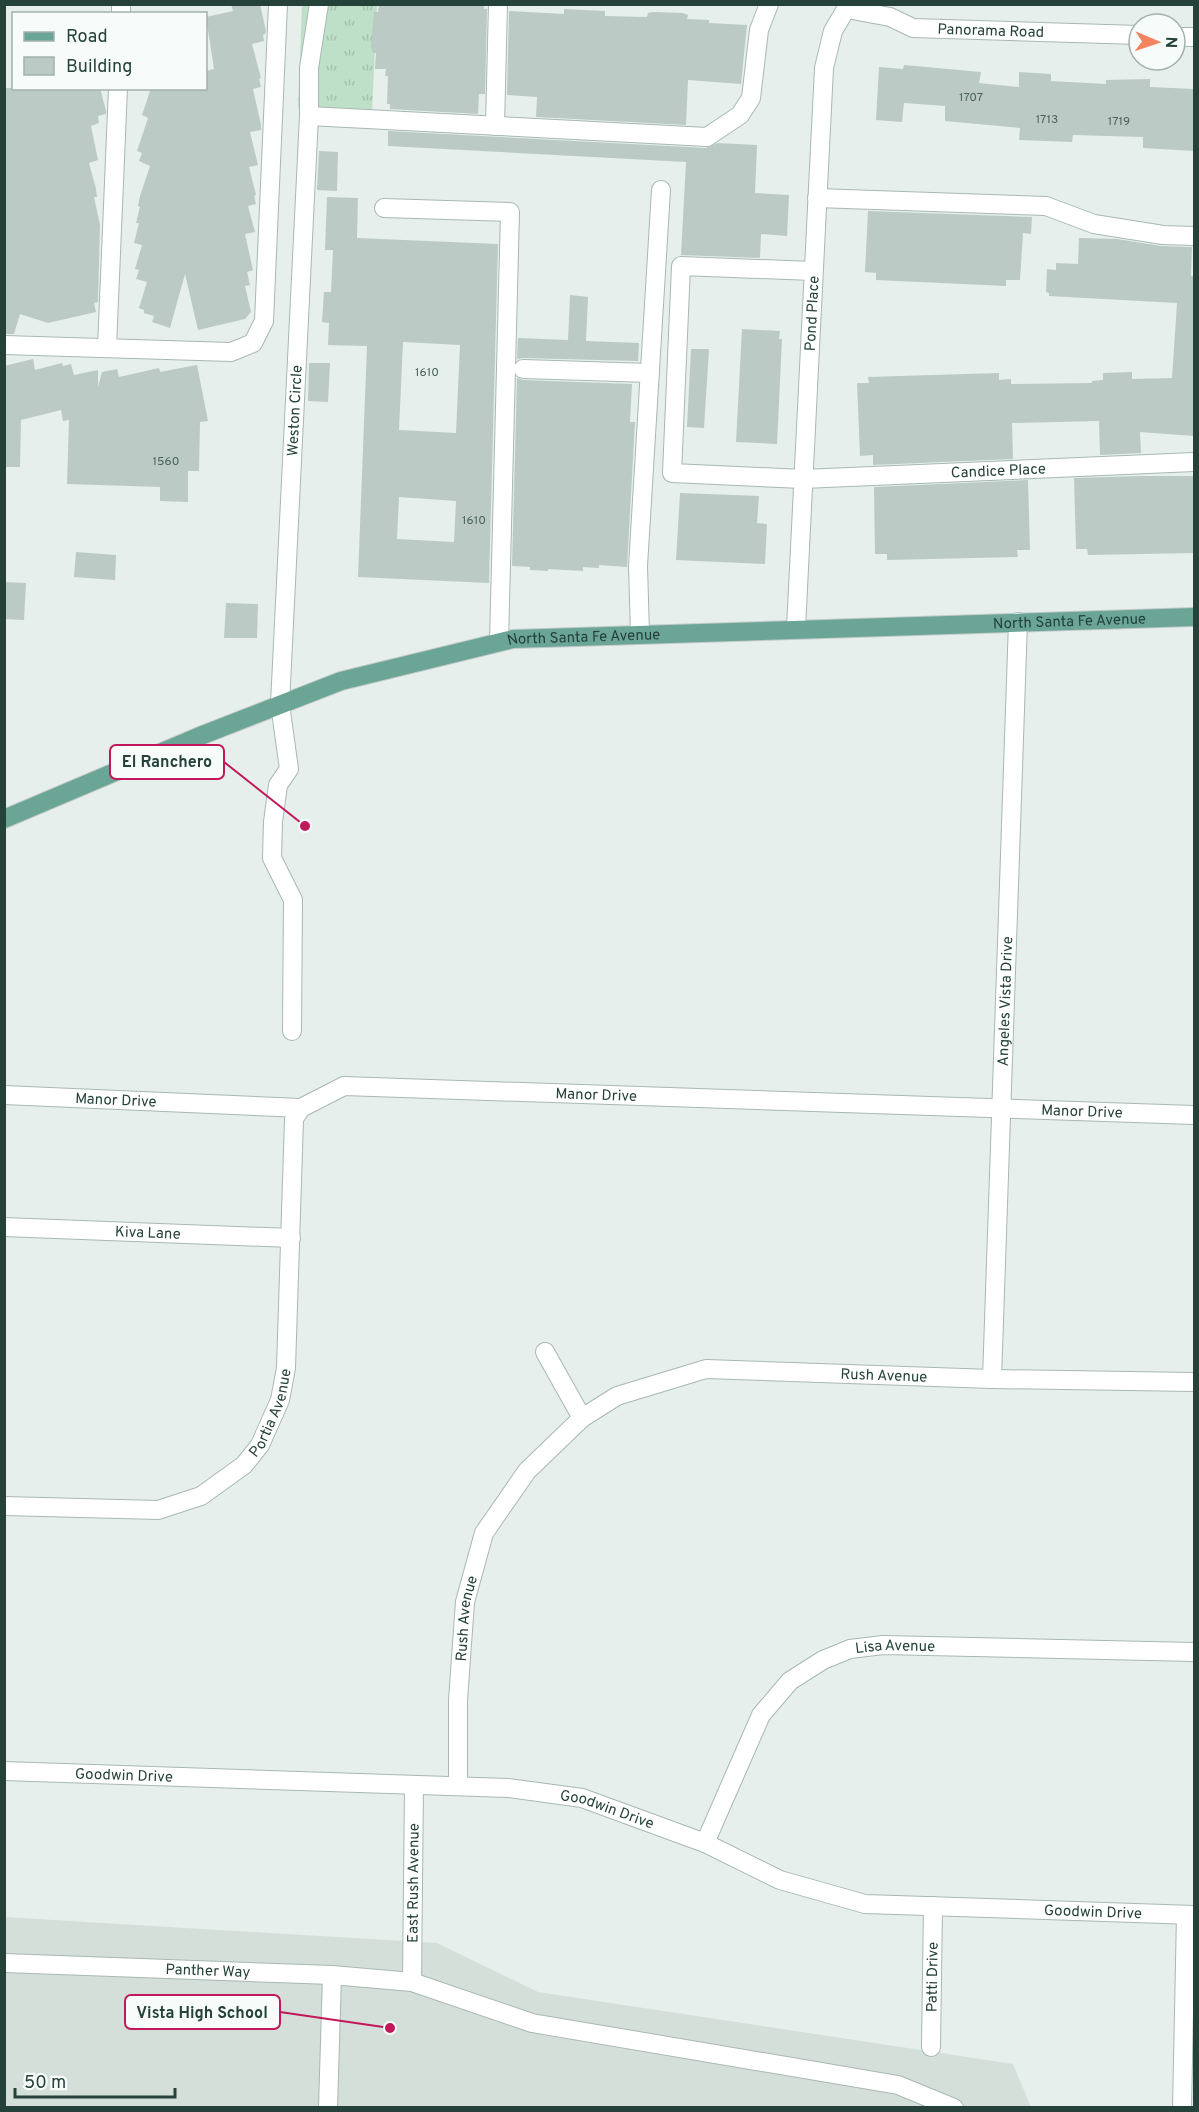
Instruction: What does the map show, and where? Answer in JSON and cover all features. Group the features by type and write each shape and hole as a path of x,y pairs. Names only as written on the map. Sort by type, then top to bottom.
{"main road":[{"name":"North Santa Fe Avenue","path":"4,819 280,704 341,681 513,639 796,628 1194,617"}],"street":[{"path":"4,345 231,352 253,344 264,321 278,4"},
{"name":"Weston Circle","path":"292,1031 293,900 272,858 273,822 278,785 289,769 280,704 309,116 309,68 319,4"},
{"path":"495,126 498,4"},
{"path":"309,116 707,137 740,115 751,98 759,30 769,4"},
{"name":"Panorama Road","path":"848,7 890,17 913,28 1127,35"},
{"name":"Pond Place","path":"796,628 824,68 833,31 848,7"},
{"path":"107,347 118,90"},
{"path":"640,634 638,566 661,190"},
{"path":"817,198 1046,206 1094,224 1163,235 1194,236"},
{"path":"384,208 510,212 499,642"},
{"name":"Candice Place","path":"813,271 681,266 672,473 803,479 1194,462"},
{"path":"523,369 650,373"},
{"name":"Angeles Vista Drive","path":"992,1379 1018,622"},
{"name":"Manor Drive","path":"4,1095 302,1108 344,1086 1194,1115"},
{"name":"Portia Avenue","path":"4,1506 158,1510 201,1496 244,1465 260,1445 280,1400 286,1368 294,1119 302,1108"},
{"name":"Kiva Lane","path":"4,1227 291,1238"},
{"path":"545,1352 582,1418"},
{"name":"Rush Avenue","path":"458,1786 458,1700 465,1602 484,1533 527,1471 582,1418 617,1396 706,1369 992,1379 1194,1382"},
{"name":"Lisa Avenue","path":"705,1843 761,1715 790,1681 832,1656 850,1649 884,1646 1194,1652"},
{"name":"Goodwin Drive","path":"4,1771 508,1788 582,1798 705,1843 780,1880 865,1904 1190,1915"},
{"name":"East Rush Avenue","path":"412,1982 414,1785"},
{"name":"Patti Drive","path":"931,2047 933,1906"},
{"path":"1182,2108 1190,1915"},
{"name":"Panther Way","path":"4,1963 332,1975 412,1982 532,2023 898,2085 954,2108"},
{"path":"328,2108 332,1975"}],"shaded area":[{"path":"4,1917 437,1943 538,1992 1013,2064 1031,2107 5,2107"}],"green space":[{"path":"302,5 377,5 372,112 298,108"}],"building":[{"path":"231,4 260,4 266,31 263,35 264,41 252,44 261,78 259,79 261,87 253,89 261,130 250,132 258,165 249,167 256,204 248,206 255,232 245,234 253,270 247,272 250,285 245,286 251,312 245,319 198,330 185,274 170,328 152,322 154,316 144,313 144,310 139,308 147,282 136,279 139,270 135,269 142,245 134,243 139,223 136,223 140,196 150,166 139,161 142,153 137,151 148,118 142,115 150,90 207,90 207,71 214,69 207,17 233,11"},
{"path":"379,4 484,4 484,9 487,9 485,94 479,94 478,114 390,109 390,104 387,104 386,69 375,69 376,53 373,53 371,47 374,12 378,12"},
{"path":"564,9 605,11 605,16 647,17 648,13 653,12 683,13 688,15 687,19 747,25 741,84 688,80 686,125 536,117 537,97 507,95 509,11 564,14"},
{"path":"904,65 981,72 979,83 1019,87 1019,72 1051,74 1051,81 1106,84 1106,80 1150,79 1150,87 1194,89 1194,151 1143,148 1143,137 1073,135 1072,142 1019,140 1020,128 945,121 945,106 904,103 902,122 876,120 879,67 903,69"},
{"path":"4,88 12,88 12,90 101,90 106,114 98,116 99,123 91,126 98,160 89,163 96,189 97,197 94,197 100,225 98,302 94,303 96,312 48,323 20,314 14,334 4,334"},
{"path":"388,131 706,148 718,143 757,145 755,193 789,195 787,236 761,234 760,258 681,255 686,162 388,146"},
{"path":"319,151 338,152 337,191 317,190"},
{"path":"327,197 358,198 357,238 498,244 489,583 358,577 367,346 328,345 329,323 322,322 324,292 331,292 333,250 325,250","holes":["403,342 460,345 456,433 399,430","399,497 456,501 454,542 397,539"]},
{"path":"868,211 1032,217 1031,234 1023,233 1020,280 1006,280 1006,286 876,280 876,273 865,272"},
{"path":"1079,238 1117,239 1161,246 1192,247 1194,436 1140,432 1141,453 1100,455 1099,421 1012,423 1013,459 873,465 873,455 860,456 857,383 869,383 868,377 999,373 999,380 1011,379 1011,384 1092,383 1092,381 1103,380 1103,373 1132,372 1132,379 1172,378 1177,303 1049,296 1046,292 1047,269 1056,270 1056,263 1078,264"},
{"path":"570,295 588,297 586,341 639,343 638,361 517,359 518,338 568,340"},
{"path":"742,329 780,331 779,339 782,339 777,444 736,442"},
{"path":"691,349 709,349 704,428 687,427"},
{"path":"33,359 35,370 62,363 63,366 71,364 74,375 98,370 98,387 102,372 117,369 119,377 159,368 160,372 197,365 208,421 200,422 199,471 188,471 188,502 160,501 160,487 67,484 69,420 63,421 61,410 21,420 20,467 4,467 4,366"},
{"path":"309,363 330,363 328,402 308,401"},
{"path":"517,378 632,384 630,422 635,422 627,567 599,565 599,568 583,567 583,571 548,569 548,571 512,566"},
{"path":"1194,476 1194,553 1088,555 1087,549 1076,549 1074,478"},
{"path":"1028,480 1030,550 1017,550 1018,557 887,560 887,554 875,554 874,487"},
{"path":"680,493 759,496 757,523 767,524 765,564 676,560"},
{"path":"76,552 116,555 115,580 74,577"},
{"path":"4,582 26,583 24,620 4,619"},
{"path":"226,603 258,604 257,638 224,638"}],"place":[{"name":"El Ranchero","path":"305,826"},
{"name":"Vista High School","path":"390,2028"}]}
